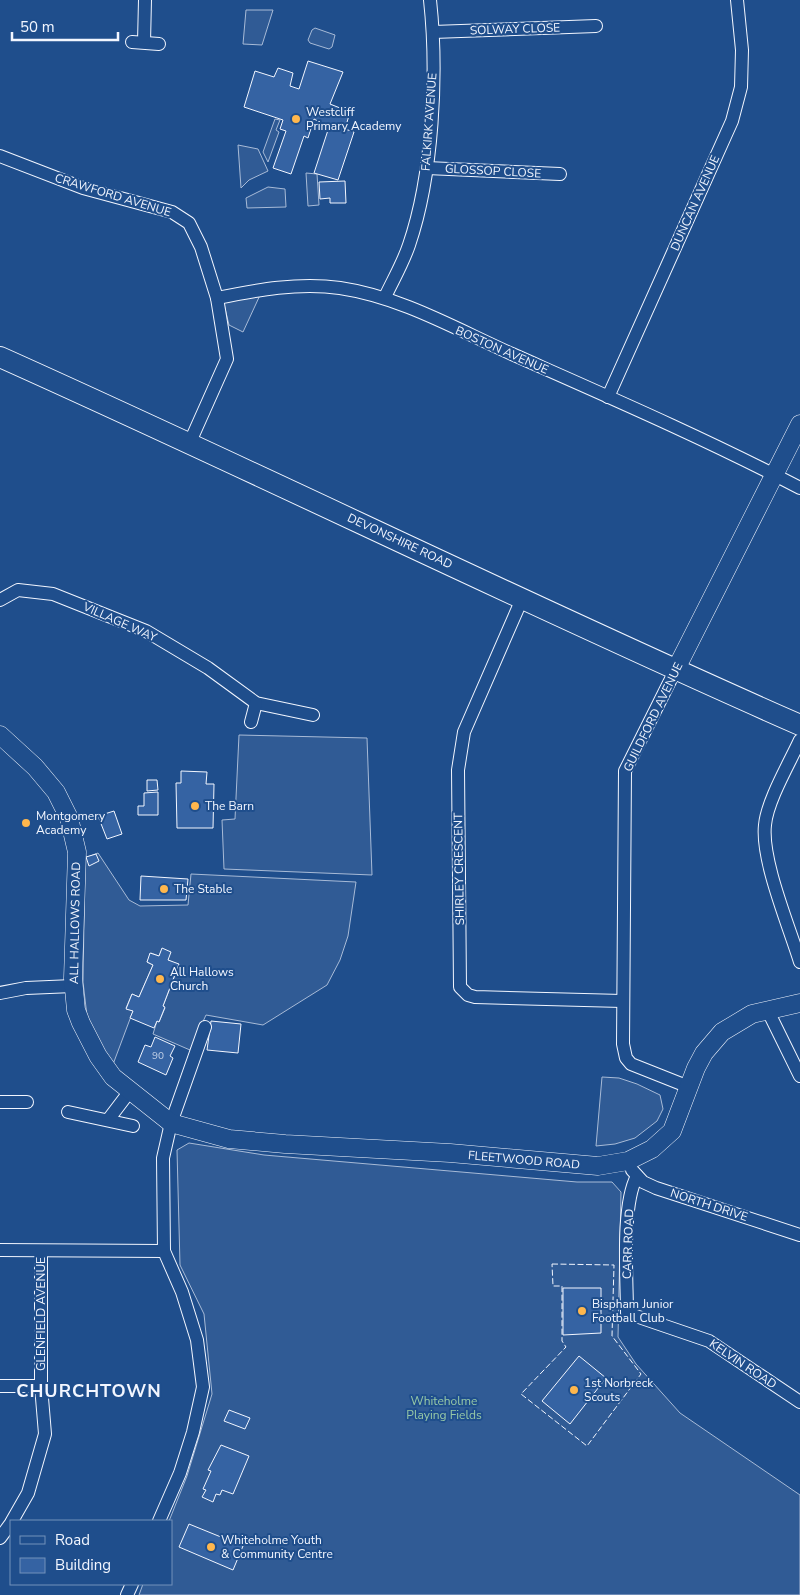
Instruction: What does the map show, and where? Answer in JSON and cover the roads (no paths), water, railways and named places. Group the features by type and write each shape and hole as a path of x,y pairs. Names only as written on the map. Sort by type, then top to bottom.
{"main road":[{"name":"DEVONSHIRE ROAD","path":"0,357 190,442 675,671 800,725"}],"street":[{"path":"145,0 138,42 159,44"},
{"name":"FALKIRK AVENUE","path":"385,297 409,245 427,168 432,107 433,32 430,0"},
{"name":"DUNCAN AVENUE","path":"608,397 732,121 741,87 741,26 737,0"},
{"name":"SOLWAY CLOSE","path":"433,32 596,26"},
{"name":"CRAWFORD AVENUE","path":"0,156 83,188 172,212 189,224 201,247 217,298 227,359 190,442"},
{"name":"GLOSSOP CLOSE","path":"427,168 560,174"},
{"name":"BOSTON AVENUE","path":"217,298 265,288 300,286 339,288 385,297 608,397 774,474 800,488"},
{"name":"GUILDFORD AVENUE","path":"689,1087 631,1064 626,1058 623,1044 625,771 800,424"},
{"name":"VILLAGE WAY","path":"0,600 18,590 53,594 146,631 208,668 256,703 313,715"},
{"name":"SHIRLEY CRESCENT","path":"522,598 464,732 458,770 460,986 468,995 475,997 622,1001"},
{"path":"251,722 256,703"},
{"name":"ALL HALLOWS ROAD","path":"0,734 35,768 56,792 69,818 77,852 73,986 81,1023 98,1056 113,1077 171,1123"},
{"path":"800,740 770,806 765,824 766,852 800,962"},
{"path":"0,993 26,988 73,986"},
{"name":"FLEETWOOD ROAD","path":"171,1123 228,1139 285,1144 450,1153 598,1166 628,1161 652,1149 672,1131 696,1068 713,1042 737,1022 766,1009 800,1002"},
{"path":"766,1009 800,1076"},
{"path":"159,1520 174,1488 194,1432 203,1387 197,1340 182,1292 164,1251 163,1158 171,1123 205,1027"},
{"path":"0,1102 22,1102 22,1090"},
{"path":"108,1120 130,1091"},
{"path":"68,1112 133,1126"},
{"name":"NORTH DRIVE","path":"628,1161 642,1182 800,1235"},
{"name":"CARR ROAD","path":"627,1313 629,1205 632,1186 637,1176"},
{"path":"0,1250 164,1251"},
{"name":"GLENFIELD AVENUE","path":"13,1520 28,1493 45,1434 41,1386 40,1251"},
{"name":"KELVIN ROAD","path":"627,1313 709,1341 800,1402"},
{"path":"0,1386 41,1386"},
{"name":"GLENFIELD AVENUE","path":"0,1538 10,1525"}],"place":[{"name":"Westcliff Primary Academy","path":"296,119"},
{"name":"The Barn","path":"195,806"},
{"name":"Montgomery Academy","path":"26,823"},
{"name":"The Stable","path":"164,889"},
{"name":"All Hallows Church","path":"160,979"},
{"name":"Bispham Junior Football Club","path":"582,1311"},
{"name":"1st Norbreck Scouts","path":"574,1390"},
{"name":"Whiteholme Youth & Community Centre","path":"211,1547"}],"district":[{"name":"CHURCHTOWN","path":"89,1391"}],"park label":[{"name":"Whiteholme Playing Fields","path":"444,1408"}]}
